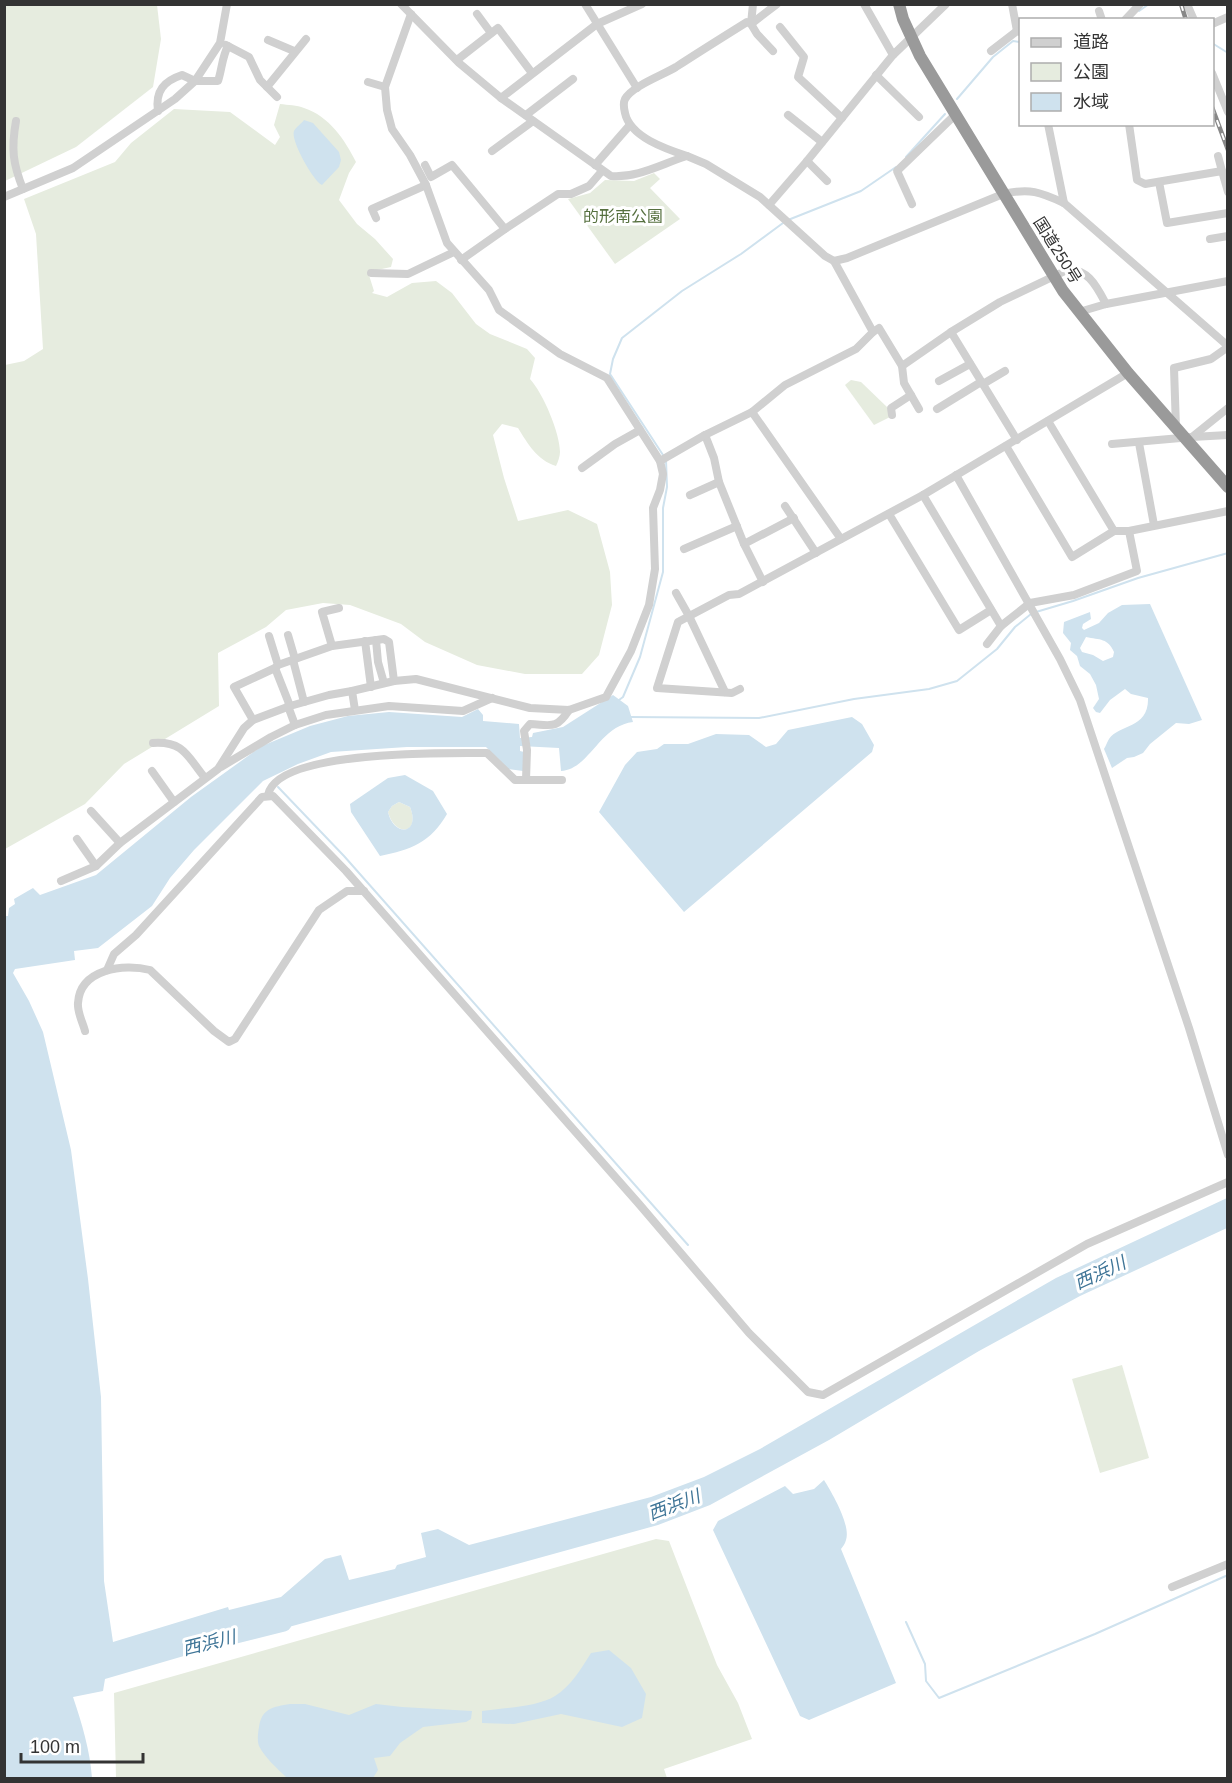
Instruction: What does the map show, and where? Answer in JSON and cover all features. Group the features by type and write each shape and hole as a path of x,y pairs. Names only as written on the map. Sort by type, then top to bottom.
{"highway":[{"name":"国道250号","path":"899,4 920,56 1054,277 1128,373 1227,487"}],"street":[{"path":"158,111 156,102 158,91 170,79 182,75 195,81 218,81 223,68 226,4"},
{"path":"401,4 457,60 501,98 611,176 642,173 687,156"},
{"path":"585,4 637,88"},
{"path":"501,98 597,24 642,4"},
{"path":"753,4 751,24 773,51"},
{"path":"751,24 777,4"},
{"path":"864,4 892,55"},
{"path":"769,205 892,55 946,4"},
{"path":"991,51 1019,32 1012,4"},
{"path":"1127,18 1140,4"},
{"path":"1187,4 1193,18"},
{"path":"218,769 244,728 253,720 329,694 352,692 394,681 416,679 530,708 568,710 606,697 631,651 649,605 655,569 653,508 663,474 660,461 607,378 560,354 499,310 489,290 454,252 442,233 426,185 410,155 392,129 387,110 385,87 411,14"},
{"path":"477,14 491,33"},
{"path":"751,24 747,22 675,68 637,88 625,99 623,106 629,126 660,147 706,164 760,197 825,256 834,261 873,332"},
{"path":"780,27 804,57 798,77 842,118"},
{"path":"457,60 498,28 532,73"},
{"path":"267,87 306,39"},
{"path":"268,40 294,51"},
{"path":"4,197 73,168 158,111 195,81 224,44"},
{"path":"224,44 249,57 260,80 277,97"},
{"path":"876,75 919,117"},
{"path":"1214,78 1227,112"},
{"path":"492,151 573,79"},
{"path":"368,82 385,87"},
{"path":"912,204 897,171 956,114"},
{"path":"788,115 822,142"},
{"path":"16,121 12,143 14,168 23,189"},
{"path":"461,260 558,194 571,194 589,186 598,168 629,126"},
{"path":"1048,126 1064,203"},
{"path":"1129,126 1137,180 1145,184 1222,171"},
{"path":"1218,156 1227,192"},
{"path":"807,161 827,181"},
{"path":"425,165 431,177 452,165 505,229"},
{"path":"1159,182 1167,223 1227,213"},
{"path":"376,218 372,209 426,185"},
{"path":"834,261 847,258 1003,194 1037,191 1064,203 1227,347 1211,359 1174,368 1184,435"},
{"path":"1210,238 1227,236"},
{"path":"371,273 408,274 454,252"},
{"path":"902,366 1000,302 1074,269 1082,272 1106,304"},
{"path":"1079,312 1106,304 1227,281"},
{"path":"660,461 752,412 785,384 856,349 879,328 902,366 904,383 919,409"},
{"path":"951,332 1017,440"},
{"path":"939,381 970,363"},
{"path":"937,409 1005,371"},
{"path":"740,689 732,693 657,688 678,622 729,595 739,594 763,582 889,514 1128,373"},
{"path":"892,415 891,408 912,395"},
{"path":"1184,435 1227,408"},
{"path":"752,412 842,539"},
{"path":"1048,421 1114,531"},
{"path":"582,468 615,444 640,430"},
{"path":"705,435 714,458 719,482 744,544 763,582"},
{"path":"1112,444 1139,443 1184,435 1227,435"},
{"path":"1139,443 1154,525"},
{"path":"1006,446 1072,557 1114,531 1129,531 1227,511"},
{"path":"956,475 1060,659 1084,711 1189,1028 1227,1155"},
{"path":"690,495 719,482"},
{"path":"923,495 1001,626"},
{"path":"785,506 816,553"},
{"path":"889,514 959,630 991,610"},
{"path":"744,544 794,518"},
{"path":"684,549 737,526"},
{"path":"987,644 1001,626 1033,610 1137,571 1129,531"},
{"path":"676,592 725,692"},
{"path":"332,646 322,612 339,608"},
{"path":"288,635 304,702"},
{"path":"269,636 295,725"},
{"path":"253,720 234,687 277,667 332,646 384,639 389,642 394,681"},
{"path":"376,640 378,662 384,683"},
{"path":"364,641 371,687"},
{"path":"352,692 355,710"},
{"path":"61,881 96,866 120,843 205,778 271,736 295,725 326,715 389,706 463,711 492,698"},
{"path":"526,780 525,731 530,724 554,726 561,722 568,710"},
{"path":"153,743 176,744 205,778"},
{"path":"268,795 269,788 282,777 304,767 341,758 487,753 515,780 562,780"},
{"path":"152,771 174,802"},
{"path":"107,970 114,954 136,935 262,797 273,796 364,891 639,1203 749,1333 808,1392 823,1395 1088,1244 1227,1182"},
{"path":"91,811 120,843"},
{"path":"77,839 96,866"},
{"path":"85,1031 78,1005 82,988 90,979 107,970 139,967 150,970 214,1031 229,1042 241,1032 319,909 347,891 364,891"},
{"path":"1172,1587 1227,1564"}],"green space":[{"path":"4,5 157,5 161,39 153,87 76,147 5,181"},
{"path":"280,104 301,107 329,123 347,145 356,162 349,173 339,200 357,224 393,259 391,267 368,272 374,291 372,293 387,297 412,283 436,281 452,293 476,324 490,334 527,349 535,358 530,379 545,403 554,424 560,452 556,466 538,456 518,428 502,424 493,435 518,521 568,510 597,524 610,572 612,605 599,655 582,674 525,674 477,665 425,642 401,624 350,605 323,603 286,610 266,627 218,653 219,706 124,764 85,804 5,849 5,365 24,361 43,349 36,234 24,199 115,162 131,143 174,109 230,112 275,145 280,137 274,125"},
{"name":"的形南公園","path":"654,173 660,179 650,188 680,219 615,264 568,199 590,193 605,180 634,181"},
{"path":"851,380 861,382 888,408 890,417 874,425 845,385"},
{"path":"399,802 410,807 412,823 406,829 396,826 388,812"},
{"path":"1122,1365 1149,1458 1100,1473 1072,1379"},
{"path":"656,1539 669,1541 717,1665 738,1703 752,1739 664,1769 667,1778 116,1778 114,1693"}],"water":[{"path":"304,120 313,123 339,152 341,160 339,167 322,185 309,169 294,136 294,131"},
{"path":"1150,604 1202,720 1189,724 1176,723 1150,744 1143,753 1127,758 1112,768 1104,749 1108,740 1114,734 1139,721 1147,708 1148,698 1131,694 1125,689 1110,700 1100,713 1096,712 1093,708 1099,699 1096,685 1090,674 1080,666 1077,656 1070,650 1071,643 1063,633 1064,622 1090,612 1091,619 1083,624 1084,630 1099,623 1108,613 1122,605","holes":["1086,637 1103,640 1109,644 1114,652 1113,657 1103,661 1082,652 1080,648"]},
{"path":"613,695 628,706 633,722 611,731 580,763 561,771 559,748 520,746 520,751 524,752 523,771 508,769 486,747 407,747 331,752 298,764 263,781 194,850 170,878 152,906 98,948 74,951 75,960 15,969 13,973 43,1032 71,1150 101,1397 104,1581 113,1642 228,1607 229,1610 281,1597 325,1559 341,1555 349,1580 395,1569 397,1565 426,1557 421,1533 438,1529 469,1545 651,1497 704,1477 760,1449 1056,1278 1227,1198 1227,1228 1080,1296 979,1351 829,1440 710,1505 658,1525 267,1633 265,1626 247,1630 249,1637 105,1679 103,1691 73,1697 85,1737 92,1778 5,1778 5,916 8,916 9,908 15,904 14,899 33,888 40,895 96,875 191,797 262,746 310,726 348,716 389,712 462,717 478,709 483,715 483,721 519,724 520,738 532,737 533,733 563,727"},
{"path":"852,717 862,724 874,745 872,752 684,912 599,812 625,765 637,752 657,749 664,744 688,744 716,734 749,735 766,747 776,744 788,730"},
{"path":"405,775 433,791 447,814 427,838 401,851 380,856 351,812 350,804 388,778","holes":["399,802 410,807 412,823 409,827 400,829 391,820 388,812"]},
{"path":"824,1480 840,1509 846,1526 846,1540 841,1549 896,1683 809,1720 800,1716 713,1530 718,1521 785,1486 793,1494 814,1489"},
{"path":"609,1650 631,1668 646,1694 642,1718 622,1727 561,1714 514,1724 482,1723 482,1711 530,1705 555,1696 571,1682 591,1653"},
{"path":"290,1704 305,1704 349,1715 376,1704 472,1711 471,1719 466,1722 423,1727 400,1743 390,1756 374,1758 378,1770 373,1778 287,1778 262,1750 258,1744 258,1736 260,1721 269,1709"}],"waterway":[{"path":"1139,11 1149,4"},
{"path":"957,99 993,57 1013,41 1019,42"},
{"path":"1214,44 1228,53"},
{"path":"906,157 945,114"},
{"path":"788,220 861,191 896,167"},
{"path":"663,455 610,374 613,359 622,338 682,291 741,254 783,223"},
{"path":"619,700 623,697 640,657 663,572 666,460"},
{"path":"1036,612 1138,578 1228,553"},
{"path":"629,717 759,718 854,699 929,689 957,681 997,649 1015,627 1031,614"},
{"path":"278,787 344,856 688,1245"},
{"path":"906,1622 925,1664 926,1681 939,1698 1095,1634 1228,1575"},
{"name":"西浜川","path":"228,1638 284,1624"}],"railway":[{"path":"1181,4 1185,18"},
{"path":"1214,112 1228,150"}]}
